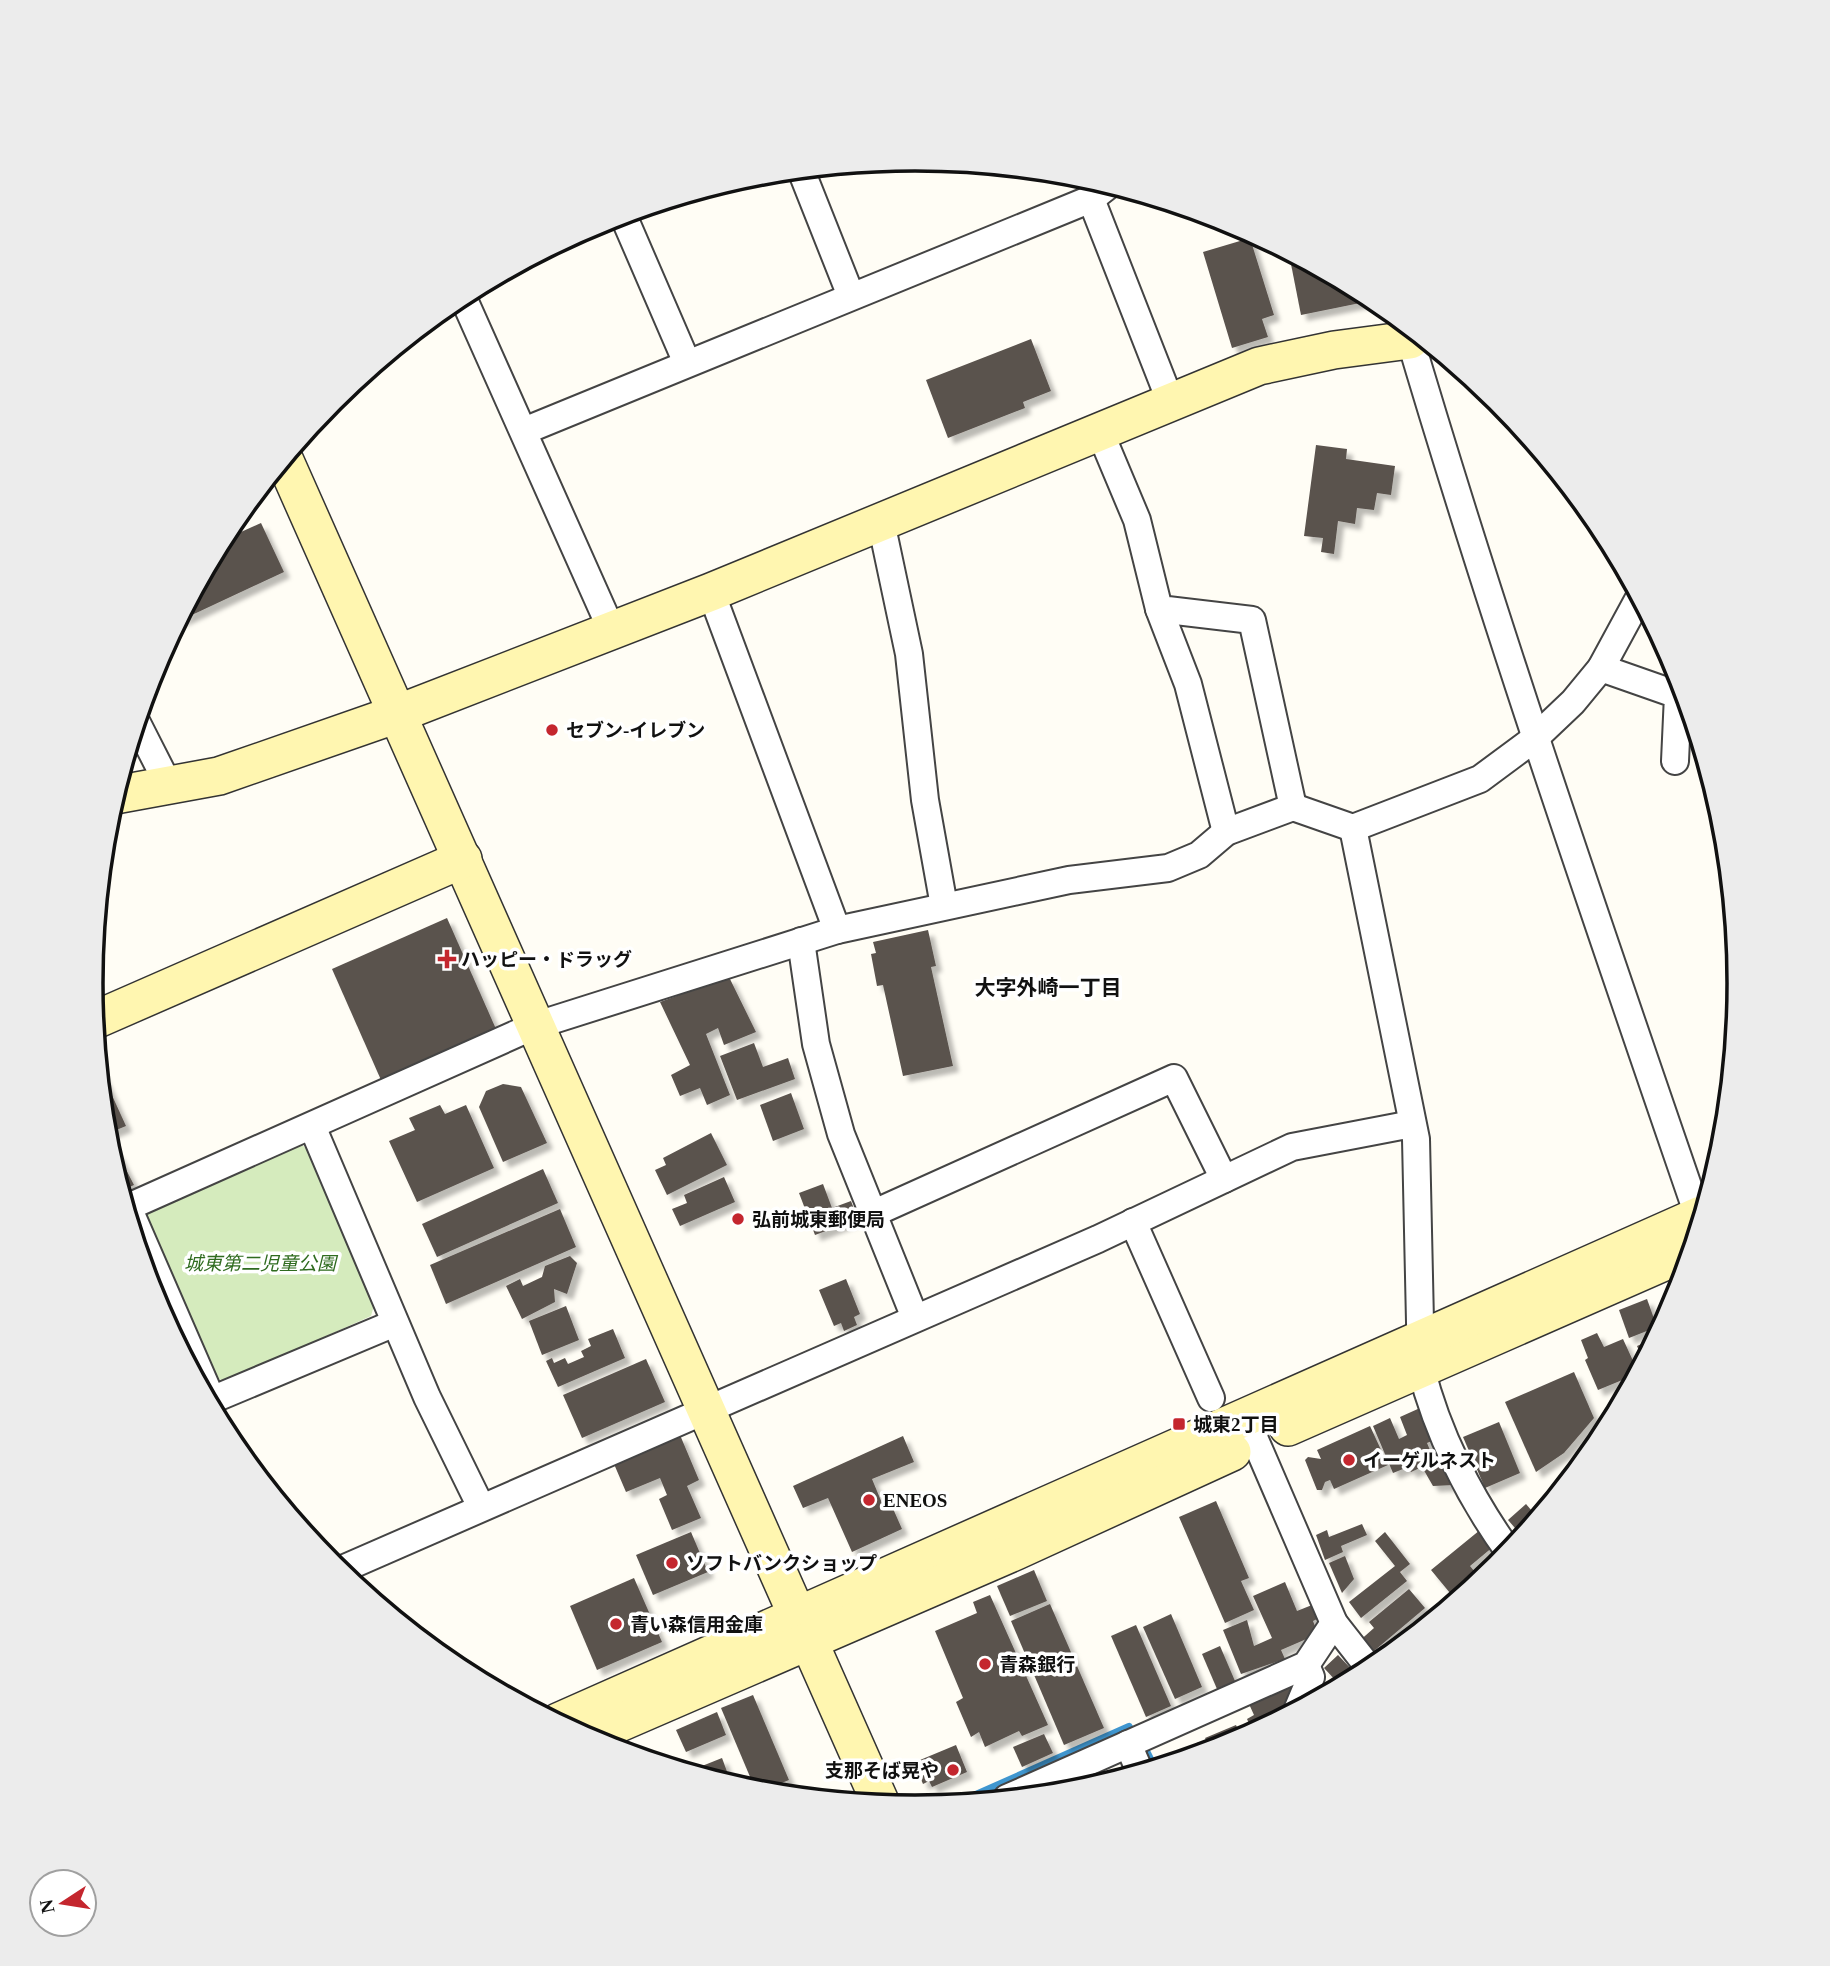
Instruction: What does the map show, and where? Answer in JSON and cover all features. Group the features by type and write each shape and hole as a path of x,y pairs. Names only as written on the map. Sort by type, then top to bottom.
{"street":[{"path":"804,179 851,296"},
{"path":"524,431 1098,193"},
{"path":"1100,193 1171,404"},
{"path":"627,224 687,363"},
{"path":"467,306 612,631"},
{"path":"126,793 219,776 397,715 711,592 1259,366 1405,336"},
{"path":"1416,345 1534,739 1593,901 1693,1212"},
{"path":"1100,432 1137,520 1159,610 1188,684 1226,832"},
{"path":"288,468 463,859 704,1411 876,1794"},
{"path":"881,522 909,653 925,800 944,906"},
{"path":"711,592 837,930"},
{"path":"134,1205 534,1026 801,941 837,930 1069,880 1168,868 1199,855 1226,832 1293,807 1353,828 1480,779 1534,739 1573,702 1601,668 1634,607"},
{"path":"1159,610 1252,620 1293,807"},
{"path":"1601,668 1673,693"},
{"path":"1675,761 1678,705"},
{"path":"143,734 169,786"},
{"path":"1353,828 1416,1139 1421,1353 1428,1396 1479,1511 1502,1543"},
{"path":"104,1016 463,859"},
{"path":"801,941 816,1044 841,1133 915,1318"},
{"path":"872,1214 1174,1078 1224,1179"},
{"path":"350,1566 1133,1222 1292,1147 1412,1124"},
{"path":"312,1126 427,1397 481,1507"},
{"path":"1133,1222 1212,1398"},
{"path":"570,1717 802,1628 1252,1430 1688,1231"},
{"path":"218,1398 395,1323"},
{"path":"1252,1430 1334,1623 1362,1660"},
{"path":"1035,1786 1306,1665 1334,1623"},
{"path":"599,1731 802,1628"},
{"path":"1303,1695 1311,1677 1306,1665"},
{"path":"1128,1744 1136,1764"}],"green space":[{"name":"城東第二児童公園","path":"302,1145 311,1152 375,1302 371,1316 226,1381 210,1377 145,1225 149,1210"}],"building":[{"path":"1242,240 1252,245 1274,315 1262,319 1268,337 1232,348 1203,252"},
{"path":"1291,264 1359,303 1301,315"},
{"path":"1031,339 1051,391 1023,402 1025,408 948,438 926,380"},
{"path":"1316,445 1347,449 1346,459 1395,466 1391,495 1377,493 1374,510 1357,508 1355,524 1338,521 1334,554 1321,552 1323,538 1304,536"},
{"path":"261,523 284,572 192,615 212,577 240,533"},
{"path":"447,918 496,1029 381,1080 332,969"},
{"path":"928,930 936,966 931,967 953,1066 903,1076 883,985 877,986 871,954 876,953 873,942"},
{"path":"729,977 756,1032 724,1045 718,1028 706,1034 730,1095 707,1105 700,1088 680,1096 671,1075 690,1065 660,1002"},
{"path":"754,1043 763,1067 788,1058 795,1079 737,1100 720,1056"},
{"path":"503,1084 521,1087 547,1143 503,1162 479,1107 486,1091"},
{"path":"111,1092 126,1126 117,1130"},
{"path":"791,1093 804,1129 773,1141 760,1105"},
{"path":"440,1105 445,1114 466,1105 494,1168 417,1202 389,1141 415,1130 409,1118"},
{"path":"711,1133 727,1165 667,1195 655,1170 666,1165 663,1158"},
{"path":"125,1168 134,1185 130,1187"},
{"path":"543,1169 558,1203 437,1257 422,1224"},
{"path":"724,1177 735,1202 680,1226 672,1209 687,1203 684,1195"},
{"path":"823,1184 832,1208 851,1201 858,1219 815,1235 799,1193"},
{"path":"560,1209 576,1247 446,1304 430,1265"},
{"path":"570,1256 577,1263 567,1294 554,1289 555,1302 522,1319 506,1286 520,1279 523,1286 542,1277 545,1266"},
{"path":"846,1279 860,1314 854,1317 857,1325 844,1331 841,1323 834,1326 819,1290"},
{"path":"1647,1299 1654,1318 1648,1330 1629,1338 1619,1310"},
{"path":"566,1306 579,1340 542,1355 529,1321"},
{"path":"613,1329 625,1358 558,1387 546,1361 552,1358 554,1363 565,1358 568,1364 584,1357 581,1351 591,1346 588,1339"},
{"path":"1597,1333 1604,1347 1623,1339 1633,1361 1623,1380 1598,1390 1585,1360 1588,1358 1581,1340"},
{"path":"646,1359 665,1402 582,1438 563,1395"},
{"path":"1574,1372 1594,1418 1564,1453 1536,1472 1505,1402"},
{"path":"1420,1408 1434,1440 1427,1443 1435,1462 1443,1459 1454,1485 1433,1486 1422,1467 1411,1472 1408,1467 1393,1473 1373,1426 1390,1418 1399,1439 1407,1435 1400,1417"},
{"path":"1499,1422 1520,1473 1485,1488 1463,1437"},
{"path":"1370,1426 1388,1465 1334,1489 1330,1480 1325,1482 1322,1490 1317,1490 1305,1460 1308,1457 1321,1459 1317,1450"},
{"path":"680,1435 699,1480 687,1486 701,1518 672,1530 659,1499 667,1495 660,1478 626,1492 614,1464"},
{"path":"903,1436 914,1462 872,1479 884,1508 891,1504 902,1529 852,1552 828,1498 803,1508 793,1486"},
{"path":"1216,1501 1249,1578 1241,1581 1254,1610 1225,1623 1179,1517"},
{"path":"1526,1504 1531,1510 1515,1528 1508,1520"},
{"path":"1362,1524 1367,1535 1341,1546 1343,1552 1325,1560 1316,1535 1327,1530 1329,1537"},
{"path":"1480,1530 1494,1546 1470,1566 1474,1571 1450,1593 1431,1570"},
{"name":"ソフトバンクショップ","path":"691,1532 708,1572 653,1595 636,1555"},
{"path":"1385,1532 1410,1564 1400,1572 1407,1581 1361,1618 1349,1602 1395,1566 1375,1541"},
{"path":"1345,1556 1354,1579 1342,1593 1329,1563"},
{"path":"1034,1570 1047,1601 1010,1616 997,1586"},
{"name":"青い森信用金庫","path":"634,1578 662,1642 597,1670 570,1606"},
{"path":"1285,1582 1297,1611 1317,1603 1323,1616 1313,1621 1318,1634 1281,1650 1285,1659 1241,1674 1223,1630 1247,1620 1254,1646 1272,1638 1253,1596"},
{"path":"1409,1589 1425,1608 1368,1656 1357,1643 1374,1628 1369,1622"},
{"name":"青森銀行","path":"990,1595 1048,1725 1022,1736 1019,1731 985,1747 979,1732 971,1737 956,1702 963,1698 935,1631 977,1613 973,1602"},
{"path":"1050,1604 1104,1728 1064,1745 1011,1621"},
{"path":"1171,1614 1202,1687 1175,1699 1143,1627"},
{"path":"1136,1625 1171,1706 1146,1717 1111,1636"},
{"path":"1220,1646 1235,1681 1217,1689 1202,1654"},
{"path":"1338,1655 1350,1668 1334,1678 1324,1668"},
{"path":"1296,1683 1291,1702 1249,1723 1247,1719 1254,1715 1249,1704"},
{"path":"753,1695 789,1780 781,1783 750,1777 721,1708"},
{"path":"717,1712 726,1735 686,1752 676,1730"},
{"path":"1236,1725 1237,1728 1206,1741 1205,1738"},
{"path":"1044,1734 1053,1753 1022,1767 1013,1747"},
{"path":"956,1745 967,1772 932,1787 929,1781 923,1784 920,1777 926,1774 920,1760"},
{"path":"722,1758 727,1772 705,1767 702,1766"}],"waterway":[{"path":"984,1792 1129,1727"},
{"path":"1147,1753 1150,1760"}],"place":[{"name":"セブン-イレブン","path":"552,730"},
{"name":"ハッピー・ドラッグ","path":"447,959"},
{"name":"弘前城東郵便局","path":"738,1219"},
{"name":"城東2丁目","path":"1179,1424"},
{"name":"イーゲルネスト","path":"1349,1460"},
{"name":"ENEOS","path":"869,1500"},
{"name":"ソフトバンクショップ","path":"672,1563"},
{"name":"青い森信用金庫","path":"616,1624"},
{"name":"青森銀行","path":"985,1664"},
{"name":"支那そば晃や","path":"953,1770"}],"district":[{"name":"大字外崎一丁目","path":"1048,988"}]}
